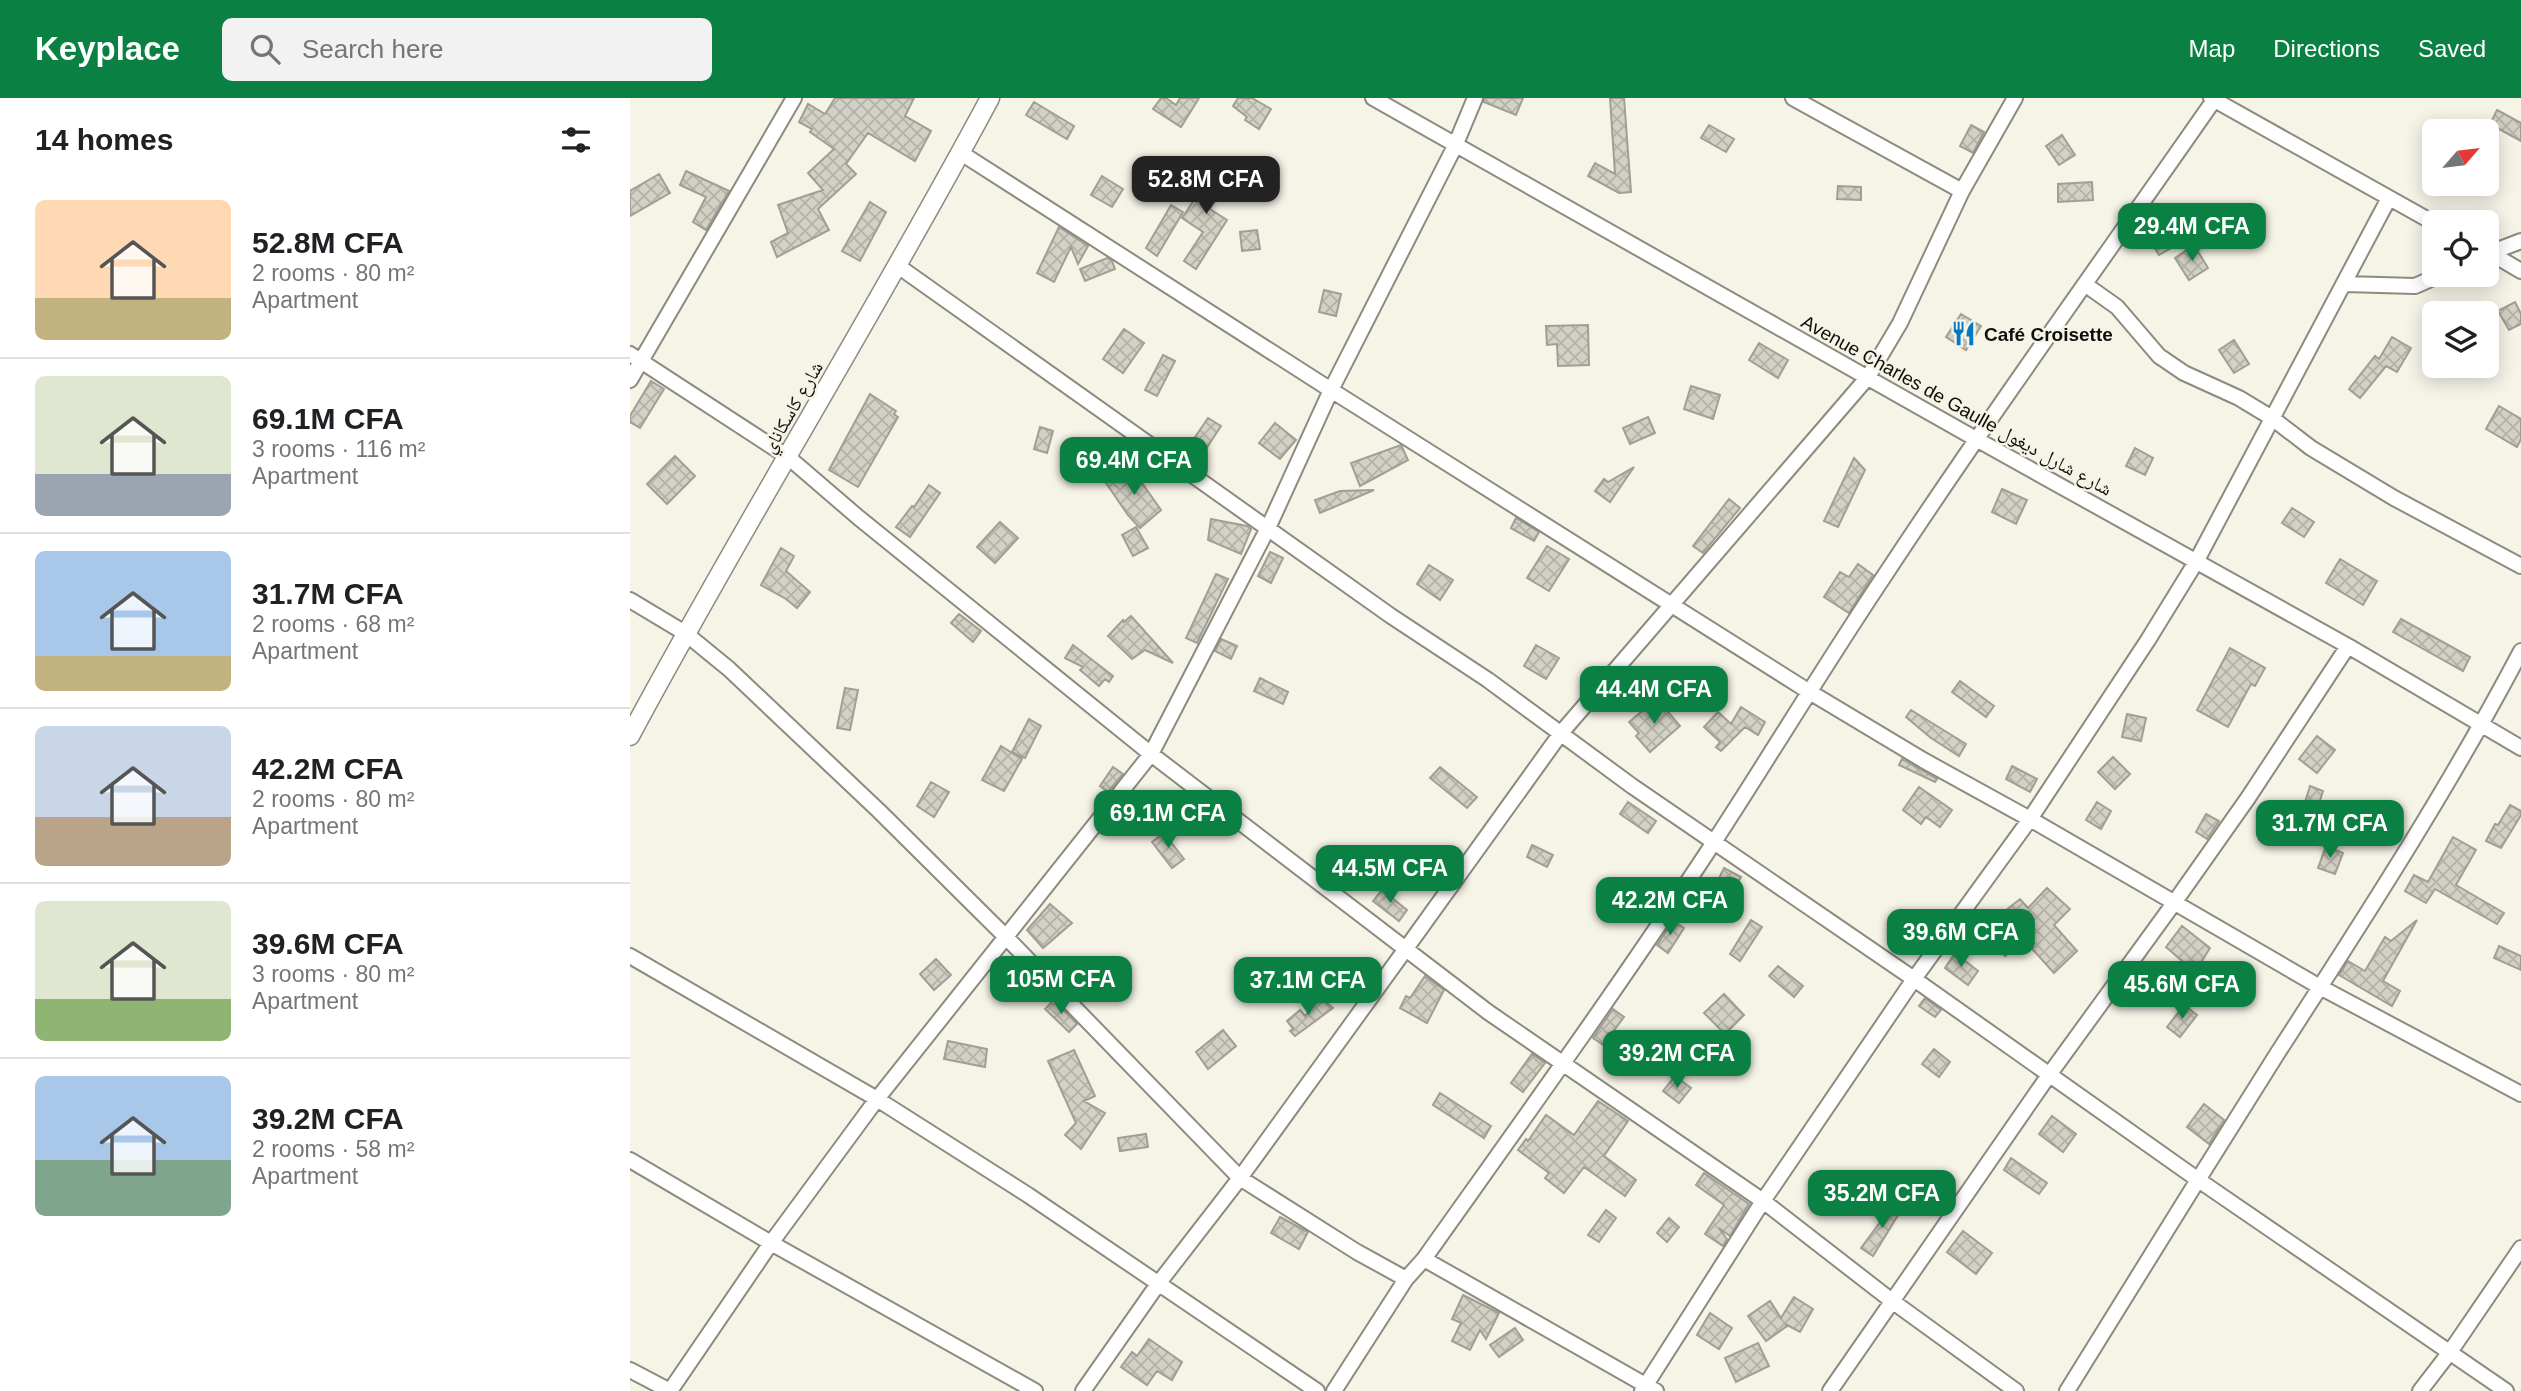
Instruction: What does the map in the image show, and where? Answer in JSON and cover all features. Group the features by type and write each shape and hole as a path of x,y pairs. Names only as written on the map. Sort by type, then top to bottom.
{"street":[{"path":"630,380 636,357 794,98"},
{"name":"شارع كاسكاناي","path":"630,736 685,633 898,266 990,98"},
{"name":"Avenue Charles de Gaulle شارع شارل ديغول","path":"1373,98 2348,646 2521,748"},
{"path":"630,1370 670,1391 771,1243 877,1099 1151,754 1268,528 1331,390 1455,146 1475,98"},
{"path":"1793,98 1962,191"},
{"path":"1083,1391 1158,1284 1240,1178 1561,733 1868,377 1900,323 1962,191 2015,98"},
{"path":"1334,1391 1406,1279 1424,1259 1562,1065 1714,842 1808,691 1976,439 2086,285 2212,99 2422,216"},
{"path":"961,153 1808,691 1923,760 2320,987 2521,1094"},
{"path":"1424,1259 1648,1389 1763,1202 1914,979 2030,819 2196,562 2389,198"},
{"path":"2499,249 2521,241"},
{"path":"2499,259 2521,271"},
{"path":"898,266 1391,616 1488,680 1589,755 1914,979 2197,1180 2506,1391"},
{"path":"2345,284 2415,286 2422,283"},
{"path":"2086,285 2117,307 2159,356 2184,373 2239,398 2272,418 2311,448 2370,484 2521,566"},
{"path":"636,357 788,457 859,518 1151,754 1405,950 1562,1065 1763,1202 1892,1301 2016,1391"},
{"path":"630,600 685,633 729,669 1005,936 1240,1178 1357,1252 1406,1279"},
{"path":"1830,1391 2049,1075 2248,798 2348,646"},
{"path":"2067,1391 2197,1180 2398,866 2482,725 2521,651"},
{"path":"630,956 877,1099 1028,1195 1317,1391"},
{"path":"630,1160 771,1243 1035,1391"},
{"path":"2420,1391 2521,1248"}],"building":[{"path":"835,98 914,98 905,116 931,131 915,161 868,133 846,164 856,174 818,209 829,230 777,257 771,242 788,233 778,205 823,190 808,173 834,149 810,132 812,129 799,122 808,104 825,114"},
{"path":"1161,98 1166,98 1176,105 1180,98 1199,98 1181,127 1153,109"},
{"path":"1238,98 1252,98 1271,109 1259,129 1245,120 1247,117 1233,106"},
{"path":"1484,98 1523,98 1516,115 1484,102"},
{"path":"1610,98 1624,98 1631,192 1619,193 1588,176 1595,163 1615,174"},
{"path":"1034,102 1074,126 1067,139 1026,115"},
{"path":"2497,110 2521,123 2521,141 2499,129 2499,119 2492,119"},
{"path":"1709,125 1734,139 1726,152 1701,138"},
{"path":"1971,125 1984,132 1973,153 1960,146"},
{"path":"2062,135 2075,155 2059,165 2046,146"},
{"path":"1216,167 1231,177 1210,209 1227,220 1196,269 1184,261 1203,232 1182,218"},
{"path":"686,171 729,191 706,230 693,222 706,197 680,185"},
{"path":"659,174 670,193 630,216 630,191"},
{"path":"1102,176 1123,189 1112,207 1091,195"},
{"path":"2092,182 2093,200 2058,202 2058,184"},
{"path":"1838,186 1861,187 1861,200 1837,199"},
{"path":"870,202 886,212 860,261 842,251"},
{"path":"1171,205 1183,212 1157,256 1146,248"},
{"path":"2156,219 2173,247 2159,255 2142,227"},
{"path":"1059,227 1088,246 1078,264 1071,247 1054,282 1037,273"},
{"path":"1257,230 1260,249 1242,251 1240,232"},
{"path":"2194,245 2208,268 2189,280 2175,258"},
{"path":"1107,258 1112,261 1115,269 1085,281 1080,269"},
{"path":"1324,290 1341,294 1336,316 1319,312"},
{"path":"2515,302 2521,314 2521,324 2509,330 2499,310"},
{"path":"1961,314 1981,326 1966,350 1946,337"},
{"path":"1588,325 1589,365 1558,366 1557,344 1547,345 1546,326"},
{"path":"1124,329 1144,343 1123,373 1103,359"},
{"path":"2392,337 2411,348 2397,372 2386,366 2360,398 2349,389 2375,356 2379,359"},
{"path":"2234,340 2249,364 2234,373 2219,350"},
{"path":"1759,343 1788,360 1778,378 1749,360"},
{"path":"1163,355 1175,361 1157,396 1145,390"},
{"path":"651,381 664,389 640,428 630,422 630,416"},
{"path":"1691,386 1720,395 1713,419 1684,409"},
{"path":"870,394 896,411 894,414 898,417 858,487 829,470"},
{"path":"2499,406 2521,419 2521,439 2517,447 2486,429"},
{"path":"1648,417 1655,433 1630,444 1623,428"},
{"path":"1208,418 1221,426 1204,452 1191,443"},
{"path":"1275,423 1296,440 1280,459 1259,443"},
{"path":"1040,427 1053,431 1047,453 1034,449"},
{"path":"1401,445 1408,460 1360,486 1351,463"},
{"path":"2135,448 2153,458 2145,475 2126,466"},
{"path":"675,456 695,476 667,504 647,484"},
{"path":"1854,458 1865,470 1838,527 1824,521"},
{"path":"1130,466 1161,510 1140,528 1106,483"},
{"path":"1634,467 1610,502 1595,491 1604,479 1608,482"},
{"path":"929,485 940,493 910,537 896,527"},
{"path":"2002,489 2027,500 2016,524 1992,512"},
{"path":"1374,490 1320,513 1315,500 1340,491"},
{"path":"1729,499 1740,508 1703,553 1693,546"},
{"path":"2292,508 2314,522 2304,537 2282,523"},
{"path":"1516,518 1539,532 1534,541 1511,528"},
{"path":"1211,519 1251,529 1241,554 1208,540"},
{"path":"1000,522 1018,538 995,563 977,547"},
{"path":"1136,527 1148,548 1133,556 1122,535"},
{"path":"1547,546 1569,559 1549,591 1527,578"},
{"path":"781,548 794,556 786,571 810,592 797,608 761,585"},
{"path":"1270,552 1283,558 1271,583 1258,576"},
{"path":"2340,559 2377,581 2363,605 2326,583"},
{"path":"1858,564 1873,575 1849,613 1824,597 1840,572 1849,577"},
{"path":"1429,565 1453,580 1440,600 1417,584"},
{"path":"1216,574 1228,579 1197,643 1186,638"},
{"path":"959,614 981,631 973,642 951,623"},
{"path":"1131,616 1173,663 1145,650 1132,659 1108,636 1123,620 1124,622"},
{"path":"2401,619 2470,657 2463,671 2393,632"},
{"path":"1221,639 1237,646 1231,659 1215,651"},
{"path":"1073,645 1113,676 1109,682 1105,679 1099,686 1080,670 1083,667 1065,658"},
{"path":"1536,645 1559,658 1546,679 1524,666"},
{"path":"2230,648 2265,668 2255,686 2251,684 2228,727 2197,710"},
{"path":"1260,678 1288,692 1283,704 1254,691"},
{"path":"1960,681 1994,706 1986,717 1952,692"},
{"path":"845,688 858,690 850,730 837,728"},
{"path":"1653,702 1660,710 1664,707 1680,726 1650,752 1636,736 1639,733 1629,722"},
{"path":"1741,707 1765,722 1758,735 1745,727 1721,751 1716,747 1720,742 1704,727 1718,712 1731,724"},
{"path":"1911,710 1966,744 1959,756 1906,717"},
{"path":"2127,714 2146,718 2141,741 2122,737"},
{"path":"1029,719 1041,726 1025,758 1012,752"},
{"path":"2317,736 2335,750 2317,773 2299,759"},
{"path":"1001,746 1022,759 1004,791 982,780"},
{"path":"2113,757 2130,774 2115,789 2098,772"},
{"path":"1902,759 1937,779 1935,782 1899,765"},
{"path":"2012,766 2037,779 2030,792 2006,779"},
{"path":"1113,767 1123,774 1108,792 1100,786"},
{"path":"1440,767 1477,797 1467,808 1430,778"},
{"path":"931,782 949,792 934,817 917,806"},
{"path":"2310,786 2323,791 2310,832 2297,828"},
{"path":"1919,787 1952,810 1940,827 1926,817 1921,824 1903,810"},
{"path":"1628,802 1656,821 1648,833 1620,814"},
{"path":"2097,802 2111,811 2101,829 2086,820"},
{"path":"2510,805 2521,811 2521,815 2501,848 2486,841"},
{"path":"2206,814 2219,821 2207,839 2196,832"},
{"path":"1164,833 1184,859 1172,868 1152,842"},
{"path":"2453,837 2476,850 2456,885 2504,913 2497,924 2435,889 2426,903 2405,891 2414,875 2428,882"},
{"path":"1532,845 1553,855 1547,867 1527,857"},
{"path":"2326,846 2343,853 2335,874 2318,868"},
{"path":"1724,868 1741,877 1721,915 1705,906"},
{"path":"1616,880 1641,896 1632,908 1608,893"},
{"path":"2047,888 2070,909 2054,925 2077,951 2054,973 2025,941 2005,956 1988,933 2011,917 2005,911 2020,899 2028,908"},
{"path":"1382,890 1407,910 1399,921 1373,901"},
{"path":"1050,904 1072,923 1043,948 1027,930"},
{"path":"1751,920 1762,927 1740,961 1730,954"},
{"path":"2417,920 2383,981 2400,991 2392,1006 2339,975 2348,961 2365,971 2385,937 2391,941"},
{"path":"1673,921 1684,928 1668,953 1657,945"},
{"path":"2182,926 2210,948 2195,972 2166,947"},
{"path":"2499,946 2521,956 2521,970 2494,958"},
{"path":"1955,953 1978,971 1968,985 1945,968"},
{"path":"936,959 951,975 934,990 920,974"},
{"path":"1778,966 1803,986 1794,997 1769,976"},
{"path":"1425,976 1444,990 1427,1023 1400,1008 1406,996 1410,998"},
{"path":"1724,994 1744,1015 1725,1034 1704,1013"},
{"path":"1321,998 1333,1008 1295,1036 1287,1021 1300,1010 1305,1016"},
{"path":"1925,998 1941,1010 1935,1017 1919,1006"},
{"path":"1054,1000 1077,1024 1069,1032 1045,1009"},
{"path":"2184,1005 2197,1015 2180,1037 2167,1027"},
{"path":"1613,1009 1624,1017 1603,1045 1593,1038"},
{"path":"1223,1030 1236,1046 1208,1069 1196,1052"},
{"path":"1667,1033 1696,1060 1682,1075 1653,1047"},
{"path":"948,1041 987,1049 985,1067 944,1059"},
{"path":"1934,1049 1950,1062 1939,1077 1922,1064"},
{"path":"1074,1050 1095,1096 1084,1101 1105,1113 1081,1149 1065,1135 1076,1123 1048,1061"},
{"path":"1532,1054 1545,1063 1523,1092 1511,1083"},
{"path":"1675,1076 1691,1088 1679,1103 1663,1091"},
{"path":"1440,1093 1491,1126 1484,1138 1433,1105"},
{"path":"1598,1101 1628,1121 1604,1156 1636,1180 1625,1196 1584,1167 1564,1193 1545,1178 1549,1173 1518,1150 1526,1139 1528,1141 1546,1115 1574,1135"},
{"path":"2204,1104 2224,1120 2209,1144 2187,1127"},
{"path":"2052,1116 2076,1134 2063,1152 2039,1134"},
{"path":"1146,1134 1148,1147 1120,1151 1118,1138"},
{"path":"2011,1158 2047,1183 2039,1194 2004,1170"},
{"path":"1704,1173 1749,1204 1730,1236 1719,1228 1727,1239 1723,1246 1705,1234 1724,1205 1696,1185"},
{"path":"1895,1202 1903,1207 1873,1256 1861,1248"},
{"path":"1606,1210 1616,1218 1599,1242 1588,1235"},
{"path":"1280,1217 1308,1232 1299,1249 1271,1233"},
{"path":"1669,1218 1679,1227 1667,1242 1657,1233"},
{"path":"1963,1231 1992,1253 1976,1274 1947,1252"},
{"path":"1463,1295 1499,1313 1486,1339 1480,1330 1470,1350 1452,1341 1461,1323 1452,1319"},
{"path":"1794,1297 1813,1309 1800,1332 1785,1324 1787,1326 1766,1341 1748,1316 1770,1301 1781,1318"},
{"path":"1710,1313 1732,1328 1719,1349 1697,1335"},
{"path":"1515,1328 1523,1340 1499,1357 1490,1345"},
{"path":"1149,1339 1182,1362 1172,1380 1157,1371 1147,1385 1121,1367 1132,1352 1137,1356"},
{"path":"1758,1343 1769,1366 1736,1382 1725,1358"}],"place":[{"name":"Café Croisette","path":"1964,334"}]}
